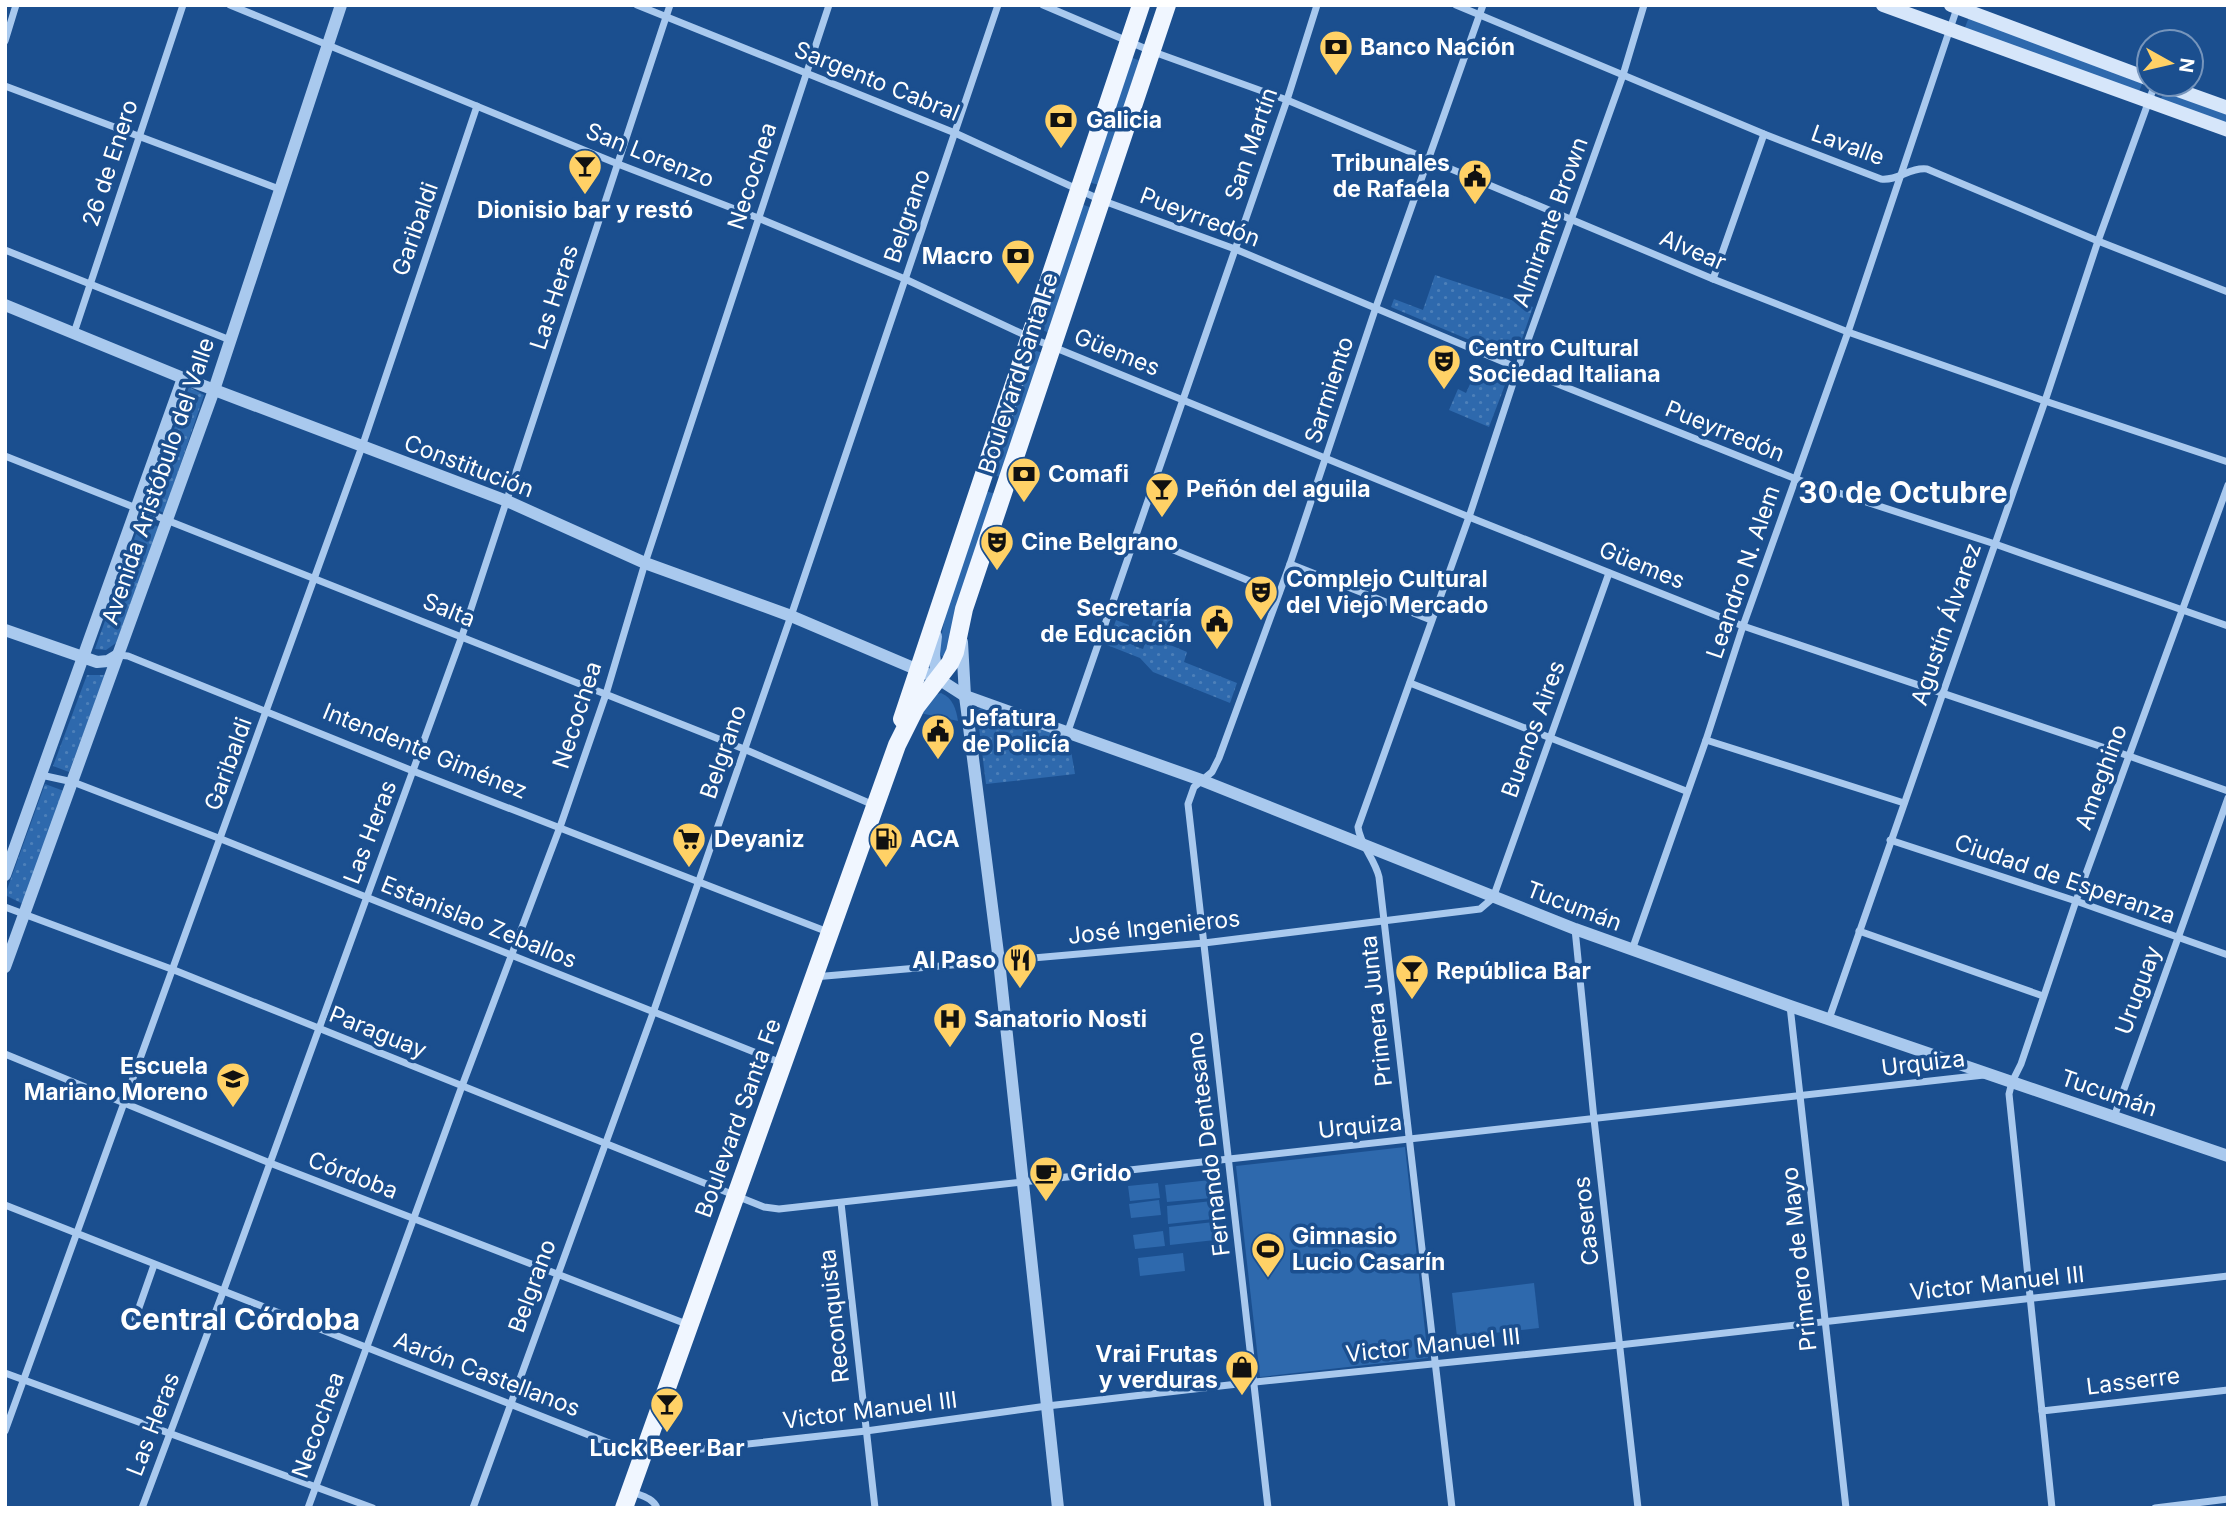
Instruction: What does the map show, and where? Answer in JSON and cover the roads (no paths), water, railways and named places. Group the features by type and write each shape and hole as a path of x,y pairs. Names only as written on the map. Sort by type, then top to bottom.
{"main road":[{"name":"Boulevard Santa Fe","path":"897,745 899,726 917,669 1141,5"},
{"name":"Boulevard Santa Fe","path":"627,1500 897,745 916,707 950,663 954,652 962,618 1167,5"},
{"path":"1883,5 2228,130"},
{"path":"1956,6 2135,74"},
{"path":"2200,98 2228,108"},
{"path":"982,479 1005,488"}],"street":[{"path":"5,41 16,5"},
{"name":"26 de Enero","path":"74,333 183,5"},
{"name":"San Lorenzo","path":"230,5 905,279 1052,347"},
{"name":"Avenida Aristóbulo del Valle","path":"5,967 214,390 341,5"},
{"name":"Sargento Cabral","path":"637,5 956,133 1101,201"},
{"name":"Las Heras","path":"142,1508 462,636 670,5"},
{"name":"Necochea","path":"308,1508 560,827 606,694 645,563 829,5"},
{"name":"Belgrano","path":"473,1508 653,1013 998,5"},
{"name":"Alvear","path":"1043,5 1151,51 1287,100 1713,279 1848,332 2228,462"},
{"name":"San Martín","path":"1068,731 1287,100 1317,5"},
{"name":"Lavalle","path":"1455,5 1764,134 1881,179 1900,177 1916,168 1927,169 2098,242 2228,292"},
{"name":"Sarmiento","path":"1201,780 1212,772 1219,758 1290,564 1376,307 1483,5"},
{"name":"Almirante Brown","path":"1366,846 1359,837 1358,827 1573,219 1623,75 1644,5"},
{"name":"Leandro N. Alem","path":"1632,950 1743,626 1848,332 1956,6"},
{"path":"5,86 279,189"},
{"name":"Agustín Álvarez","path":"1829,1019 2149,98"},
{"name":"Garibaldi","path":"5,1431 362,448 477,106"},
{"path":"1713,279 1764,134"},
{"name":"Pueyrredón","path":"1101,201 1235,249 1518,369 1796,480 1995,544 2228,626"},
{"path":"5,250 230,340"},
{"name":"Constitución","path":"5,305 362,448 507,501 645,563 791,615 917,669"},
{"name":"Güemes","path":"1052,347 1743,626 2228,791"},
{"name":"Avenida Aristóbulo del Valle","path":"5,876 11,842 41,775 183,378"},
{"name":"Salta","path":"5,456 744,749 876,806"},
{"name":"Ameghino","path":"2012,1082 2021,1064 2076,901 2228,485"},
{"path":"1154,542 1279,593"},
{"path":"1290,564 1431,620"},
{"name":"Buenos Aires","path":"1493,898 1609,573"},
{"path":"937,677 935,642 945,587"},
{"path":"962,618 965,696 999,961 1059,1508"},
{"name":"Intendente Giménez","path":"5,630 97,662 108,661 118,655 128,656 413,771 829,933"},
{"name":"Tucumán","path":"917,669 937,677 965,696 1201,780 1575,929 1790,1006 2228,1156"},
{"path":"1410,683 1686,791"},
{"path":"1706,740 1904,803"},
{"name":"Estanislao Zeballos","path":"41,775 73,782 221,839 784,1064"},
{"name":"Fernando Dentesano","path":"1201,780 1194,787 1188,804 1268,1508"},
{"name":"Uruguay","path":"2114,1116 2228,798"},
{"name":"Ciudad de Esperanza","path":"1890,840 2076,901 2228,955"},
{"name":"Primera Junta","path":"1366,846 1377,866 1385,922 1452,1508"},
{"name":"José Ingenieros","path":"813,978 1204,943 1385,922 1480,909 1493,898"},
{"name":"Paraguay","path":"5,907 174,970 736,1196"},
{"name":"Caseros","path":"1575,929 1638,1508"},
{"path":"1859,931 2043,996"},
{"name":"Primero de Mayo","path":"1790,1006 1846,1508"},
{"name":"Córdoba","path":"5,1054 270,1163 690,1325"},
{"name":"Urquiza","path":"736,1196 764,1208 779,1209 841,1203 1990,1074"},
{"path":"2012,1082 2009,1094 2052,1508"},
{"name":"Reconquista","path":"841,1203 875,1508"},
{"name":"Aarón Castellanos","path":"5,1205 627,1450 643,1453"},
{"path":"135,1319 154,1265"},
{"name":"Victor Manuel III","path":"643,1453 666,1453 866,1431 1047,1406 1255,1382 1619,1345 2228,1276"},
{"path":"5,1373 373,1508"},
{"name":"Lasserre","path":"2042,1412 2228,1390"},
{"path":"627,1500 648,1498 657,1508"},
{"path":"2155,1508 2228,1499"}],"place":[{"name":"Banco Nación","path":"1336,77"},
{"name":"Galicia","path":"1061,150"},
{"name":"Dionisio bar y restó","path":"585,196"},
{"name":"Tribunales de Rafaela","path":"1475,206"},
{"name":"Macro","path":"1018,286"},
{"name":"Centro Cultural Sociedad Italiana","path":"1444,391"},
{"name":"Comafi","path":"1024,504"},
{"name":"Peñón del aguila","path":"1162,519"},
{"name":"Cine Belgrano","path":"997,572"},
{"name":"Complejo Cultural del Viejo Mercado","path":"1261,622"},
{"name":"Secretaría de Educación","path":"1217,651"},
{"name":"Jefatura de Policía","path":"938,761"},
{"name":"Deyaniz","path":"689,869"},
{"name":"ACA","path":"886,869"},
{"name":"Al Paso","path":"1020,990"},
{"name":"República Bar","path":"1412,1001"},
{"name":"Sanatorio Nosti","path":"950,1049"},
{"name":"Escuela Mariano Moreno","path":"233,1109"},
{"name":"Grido","path":"1046,1203"},
{"name":"Gimnasio Lucio Casarín","path":"1268,1279"},
{"name":"Vrai Frutas y verduras","path":"1242,1397"},
{"name":"Luck Beer Bar","path":"667,1434"}],"district":[{"name":"30 de Octubre","path":"1903,493"},
{"name":"Central Córdoba","path":"240,1320"}]}
